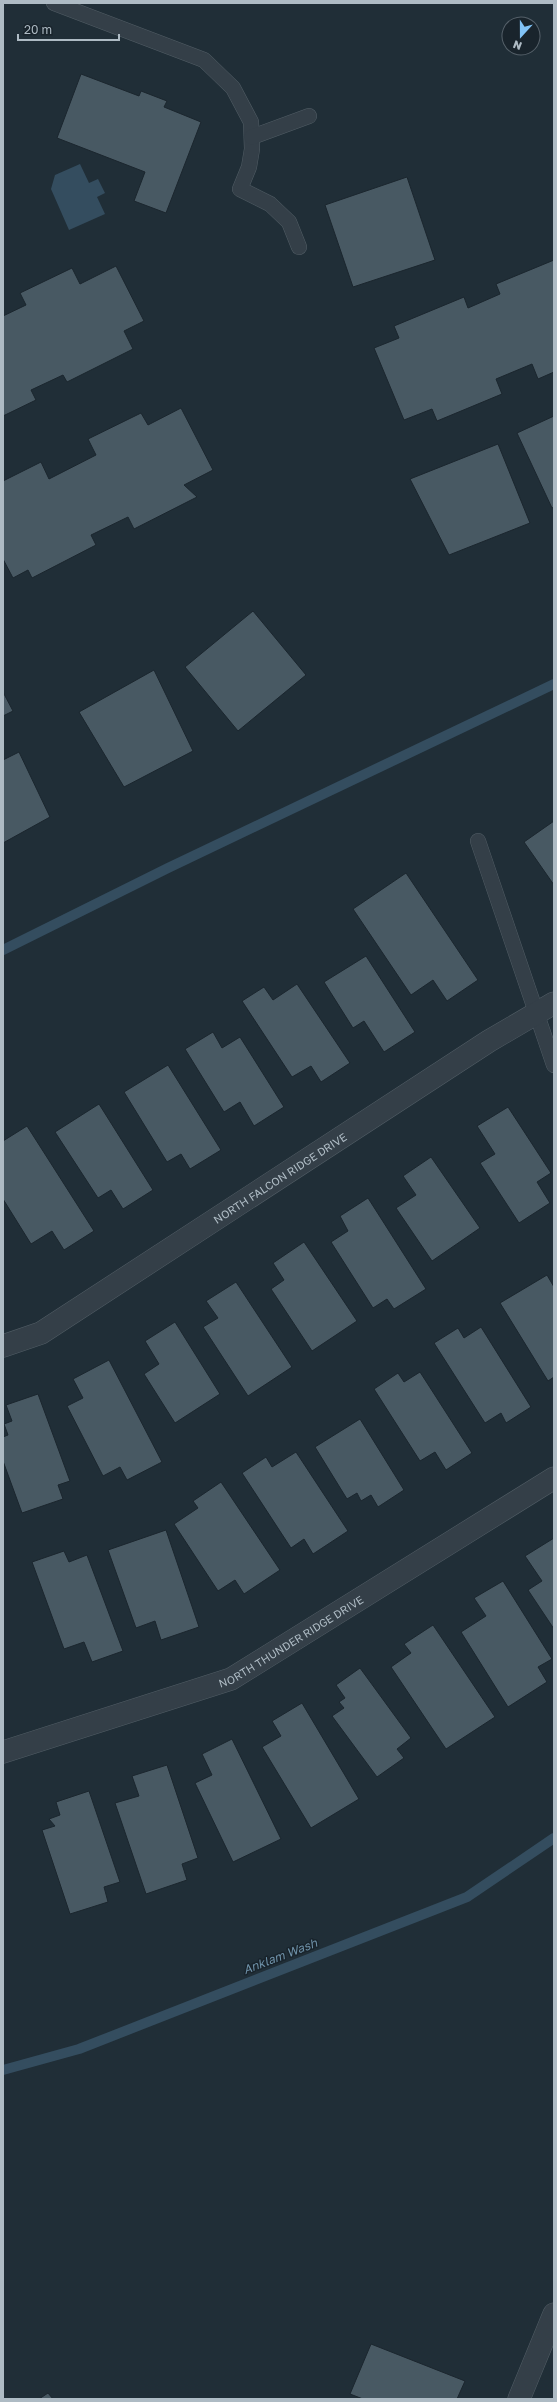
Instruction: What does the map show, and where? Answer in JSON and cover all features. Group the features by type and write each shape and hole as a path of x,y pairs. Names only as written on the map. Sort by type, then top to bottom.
{"street":[{"name":"NORTH FALCON RIDGE DRIVE","path":"3,1346 41,1333 482,1046 545,1008"},
{"name":"NORTH THUNDER RIDGE DRIVE","path":"3,1752 231,1679 554,1478"},
{"path":"519,2399 554,2314"}],"lane":[{"path":"54,3 204,60 233,88 251,122 252,137 248,167 240,189 270,204 289,222 299,247"},
{"path":"252,137 309,116"},
{"path":"478,841 545,1008 554,1064"}],"water":[{"path":"80,164 89,183 98,179 105,193 97,197 105,214 69,230 51,189 55,175"}],"building":[{"path":"81,74 139,96 141,91 167,101 164,107 201,122 166,213 134,201 145,172 57,138"},
{"path":"407,177 435,260 353,287 325,205"},
{"path":"554,260 554,372 538,379 532,364 496,379 502,394 437,421 432,409 404,420 374,348 399,338 394,326 464,297 468,308 500,294 496,284"},
{"path":"116,266 144,321 124,331 133,349 67,382 63,375 31,390 36,400 3,416 3,316 26,305 20,293 72,268 80,284"},
{"path":"181,408 213,470 184,485 197,497 134,529 128,517 91,535 96,545 32,578 28,570 13,578 3,559 3,481 41,462 49,479 96,455 88,439 141,413 148,425"},
{"path":"554,416 554,507 552,508 517,433"},
{"path":"498,444 530,523 449,555 410,479"},
{"path":"253,611 306,675 238,731 185,667"},
{"path":"154,670 193,751 124,787 79,712"},
{"path":"3,692 13,711 3,716"},
{"path":"19,752 50,817 3,843 3,760"},
{"path":"554,821 554,885 524,842"},
{"path":"406,873 478,980 447,1001 433,980 411,995 353,909"},
{"path":"366,956 415,1032 384,1052 364,1021 353,1028 324,982"},
{"path":"297,984 350,1063 321,1082 311,1066 292,1077 242,1001 264,987 273,1000"},
{"path":"213,1032 222,1048 240,1037 284,1107 254,1126 240,1102 224,1112 185,1049"},
{"path":"168,1065 221,1150 190,1169 181,1154 167,1162 124,1092"},
{"path":"99,1104 153,1190 123,1209 111,1190 98,1198 55,1132"},
{"path":"508,1107 551,1173 537,1182 550,1203 519,1223 480,1163 495,1154 477,1126"},
{"path":"27,1126 94,1231 64,1250 52,1231 31,1244 3,1199 3,1141"},
{"path":"431,1157 480,1228 432,1261 396,1208 416,1195 403,1176"},
{"path":"368,1198 426,1289 394,1309 387,1299 373,1308 331,1242 348,1231 340,1216"},
{"path":"304,1242 357,1321 312,1351 271,1289 284,1280 273,1263"},
{"path":"547,1275 554,1287 554,1377 548,1381 500,1303"},
{"path":"236,1282 292,1367 248,1396 203,1327 218,1318 206,1301"},
{"path":"175,1322 220,1394 175,1423 144,1374 159,1364 145,1341"},
{"path":"481,1327 531,1407 506,1423 501,1413 485,1423 434,1343 458,1328 464,1338"},
{"path":"109,1360 162,1462 127,1480 120,1467 103,1476 67,1406 83,1398 73,1379"},
{"path":"420,1372 472,1453 446,1470 435,1452 420,1461 374,1389 398,1373 404,1382"},
{"path":"38,1394 70,1481 58,1485 63,1499 22,1513 3,1461 3,1437 8,1435 4,1424 12,1421 6,1405"},
{"path":"360,1419 404,1490 378,1507 371,1495 361,1501 357,1493 347,1499 315,1447"},
{"path":"296,1452 348,1531 313,1554 304,1539 291,1548 242,1473 266,1457 272,1467"},
{"path":"221,1482 280,1570 244,1594 235,1580 218,1591 174,1524 198,1508 193,1501"},
{"path":"166,1530 199,1627 161,1640 155,1621 136,1628 108,1550"},
{"path":"554,1538 554,1629 528,1590 542,1581 525,1556"},
{"path":"64,1551 69,1562 87,1555 123,1651 92,1662 84,1642 64,1649 32,1562"},
{"path":"503,1581 552,1659 538,1667 547,1682 508,1707 461,1632 486,1616 474,1598"},
{"path":"433,1625 495,1717 446,1749 391,1667 411,1653 404,1644"},
{"path":"360,1668 411,1738 397,1749 404,1758 377,1777 332,1716 344,1708 339,1702 345,1698 336,1685"},
{"path":"302,1703 359,1799 311,1828 262,1747 281,1736 272,1721"},
{"path":"232,1739 281,1839 233,1862 195,1783 212,1775 202,1754"},
{"path":"167,1765 198,1858 182,1864 187,1880 146,1894 115,1803 139,1796 132,1776"},
{"path":"89,1791 120,1882 104,1887 108,1902 70,1914 42,1830 55,1826 49,1819 60,1815 56,1802"},
{"path":"371,2344 465,2381 457,2399 363,2399 350,2394"},
{"path":"48,2393 53,2399 39,2399"}],"waterway":[{"path":"3,950 168,868 554,684"},
{"name":"Anklam Wash","path":"3,2070 79,2049 467,1897 554,1838"}]}
